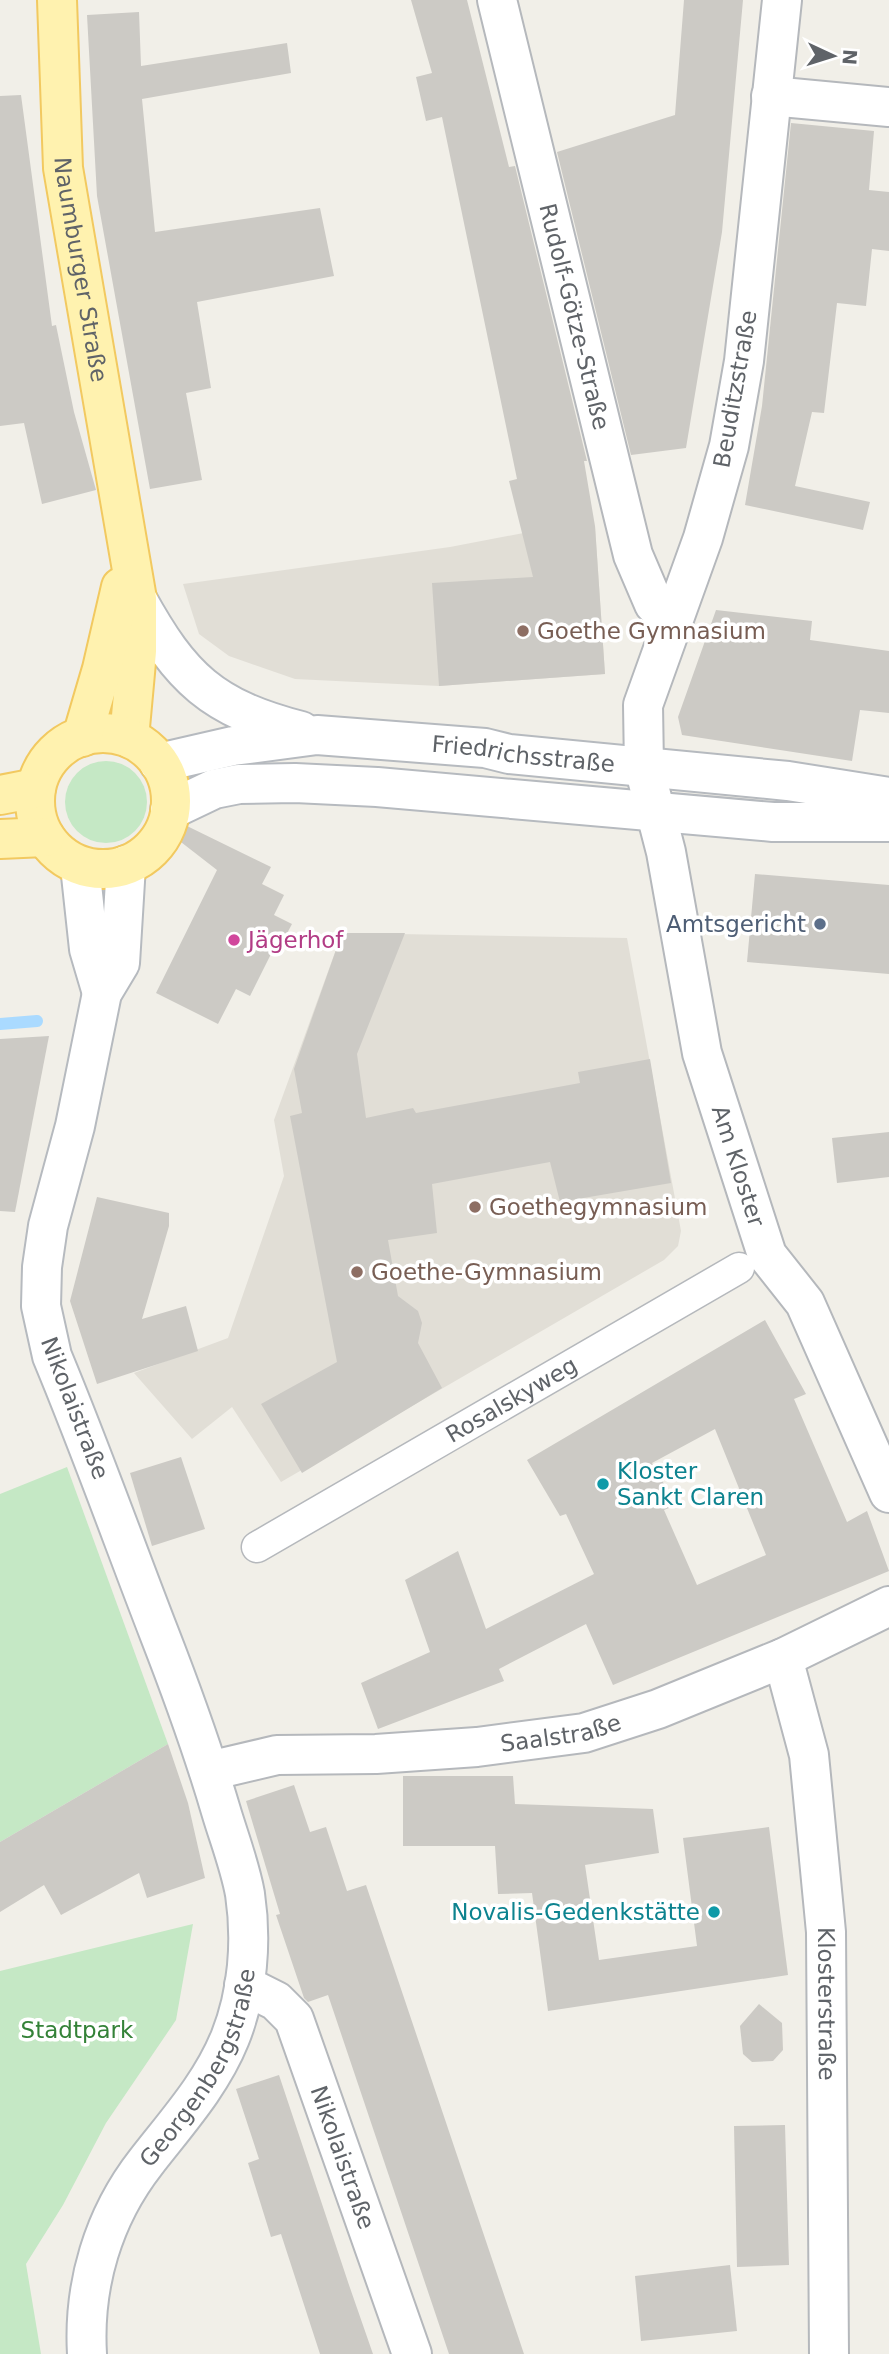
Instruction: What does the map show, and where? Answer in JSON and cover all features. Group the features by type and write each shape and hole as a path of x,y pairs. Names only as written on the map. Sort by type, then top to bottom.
{"main road":[{"name":"Naumburger Straße","path":"57,0 63,168 79,275 137,599 137,651 129,738"},
{"path":"82,737 114,625 127,536"},
{"path":"106,733 129,738 141,745 159,763 169,786 170,810 163,834 155,844 127,865 103,869 80,866 60,855 45,838 36,813 18,792 39,776 52,756 82,737 106,733"},
{"path":"0,839 45,838"}],"street":[{"name":"Rudolf-Götze-Straße","path":"497,0 633,555 654,604 673,621"},
{"name":"Beuditzstraße","path":"644,767 643,705 703,538 729,446 744,362 782,0"},
{"path":"771,96 889,107"},
{"path":"137,599 175,659 225,704 263,721 317,735"},
{"name":"Friedrichsstraße","path":"159,763 233,746 317,735 485,748 509,754 788,781 889,797"},
{"name":"Am Kloster","path":"644,767 656,813 702,1053 753,1262 805,1303 889,1493"},
{"name":"Friedrichsstraße","path":"170,810 214,789 239,784 295,783 377,786 773,822 889,822"},
{"name":"Nikolaistraße","path":"127,865 120,963 102,993 75,1126 48,1226 41,1267 41,1306 52,1356 194,1721 209,1771"},
{"name":"Nikolaistraße","path":"80,866 89,949 102,993"},
{"name":"Rosalskyweg","path":"257,1547 753,1262"},
{"name":"Saalstraße","path":"209,1771 277,1755 376,1754 477,1747 584,1734 658,1709 783,1658 889,1606"},
{"name":"Klosterstraße","path":"783,1658 809,1755 826,1932 830,2354"},
{"name":"Georgenbergstraße","path":"87,2354 89,2292 101,2246 118,2202 205,2087 230,2036 244,1985 248,1936 244,1892 209,1771"},
{"name":"Nikolaistraße","path":"244,1985 276,2001 294,2019 412,2354"}],"shaded area":[{"path":"595,526 605,674 439,686 295,679 229,656 199,634 183,584 450,547 534,531"},
{"name":"Goethegymnasium","path":"342,933 627,938 681,1231 678,1246 664,1260 281,1482 232,1407 192,1439 134,1373 228,1338 284,1176 274,1120"}],"green space":[{"path":"106,761 122,764 135,773 144,786 147,802 144,818 135,831 122,840 106,843 90,840 77,831 68,818 65,802 68,786 77,773 90,764"},
{"path":"67,1467 168,1744 0,1842 0,1494"},
{"name":"Stadtpark","path":"193,1924 176,2020 106,2123 63,2205 26,2264 41,2354 0,2354 0,1971"}],"building":[{"path":"411,0 467,0 509,167 515,166 587,461 584,461 595,526 605,674 439,686 432,583 533,577 509,481 517,479 442,117 426,121 416,77 432,73"},
{"path":"684,0 743,0 722,232 686,448 631,455 557,152 675,115"},
{"path":"139,12 141,66 287,43 291,73 142,99 155,232 320,208 334,276 197,302 211,388 186,393 202,480 150,489 97,196 87,15"},
{"path":"21,95 52,326 56,325 74,412 96,490 42,504 24,423 0,426 0,96"},
{"path":"791,123 874,131 869,190 889,192 889,251 872,249 866,306 837,303 824,413 812,412 795,486 870,502 863,530 745,505 762,406"},
{"path":"716,610 812,621 810,640 889,651 889,713 860,710 852,761 682,735 678,717"},
{"name":"Jägerhof","path":"187,826 271,867 262,884 284,895 274,915 292,924 275,956 271,954 250,996 236,989 218,1024 156,993 217,870 168,832"},
{"name":"Amtsgericht","path":"755,874 889,885 889,974 747,962"},
{"name":"Goethe-Gymnasium","path":"342,933 405,933 357,1054 366,1118 413,1108 416,1113 580,1083 578,1072 650,1059 671,1183 560,1202 550,1162 432,1184 437,1233 388,1240 398,1296 418,1311 422,1323 418,1343 442,1388 302,1473 261,1404 337,1362 290,1116 302,1113 294,1069"},
{"path":"49,1036 15,1212 0,1211 0,1039"},
{"path":"889,1132 889,1177 837,1183 832,1138"},
{"path":"97,1197 169,1213 169,1226 142,1319 186,1306 198,1351 97,1384 70,1301"},
{"name":"Kloster Sankt Claren","path":"765,1320 806,1394 794,1399 847,1522 867,1511 889,1571 613,1685 586,1624 499,1669 504,1681 378,1729 361,1683 430,1652 405,1580 458,1551 486,1629 594,1574 566,1514 560,1516 527,1460","holes":["715,1429 766,1555 697,1585 664,1510 676,1505 652,1463"]},
{"path":"181,1457 205,1529 152,1546 130,1473"},
{"path":"168,1744 188,1803 205,1878 147,1898 139,1873 61,1915 44,1885 0,1912 0,1842"},
{"path":"403,1776 513,1776 515,1804 653,1809 659,1853 585,1865 599,1960 697,1946 683,1838 769,1827 788,1975 548,2011 532,1893 498,1894 495,1846 403,1846"},
{"path":"294,1785 310,1832 326,1827 347,1891 366,1885 524,2354 449,2354 328,1995 308,2002 304,1998 276,1915 280,1914 246,1801"},
{"path":"759,2004 782,2023 783,2050 773,2061 752,2062 743,2054 740,2026"},
{"path":"279,2075 373,2354 320,2354 281,2234 271,2237 248,2163 259,2159 236,2089"},
{"path":"785,2125 789,2265 737,2267 734,2126"},
{"path":"730,2265 737,2331 641,2341 635,2276"}],"waterway":[{"path":"0,1024 37,1021"}],"place":[{"name":"Goethe Gymnasium","path":"523,631"},
{"name":"Amtsgericht","path":"820,924"},
{"name":"Jägerhof","path":"234,940"},
{"name":"Goethegymnasium","path":"475,1207"},
{"name":"Goethe-Gymnasium","path":"357,1272"},
{"name":"Kloster Sankt Claren","path":"603,1484"},
{"name":"Novalis-Gedenkstätte","path":"714,1912"}]}
